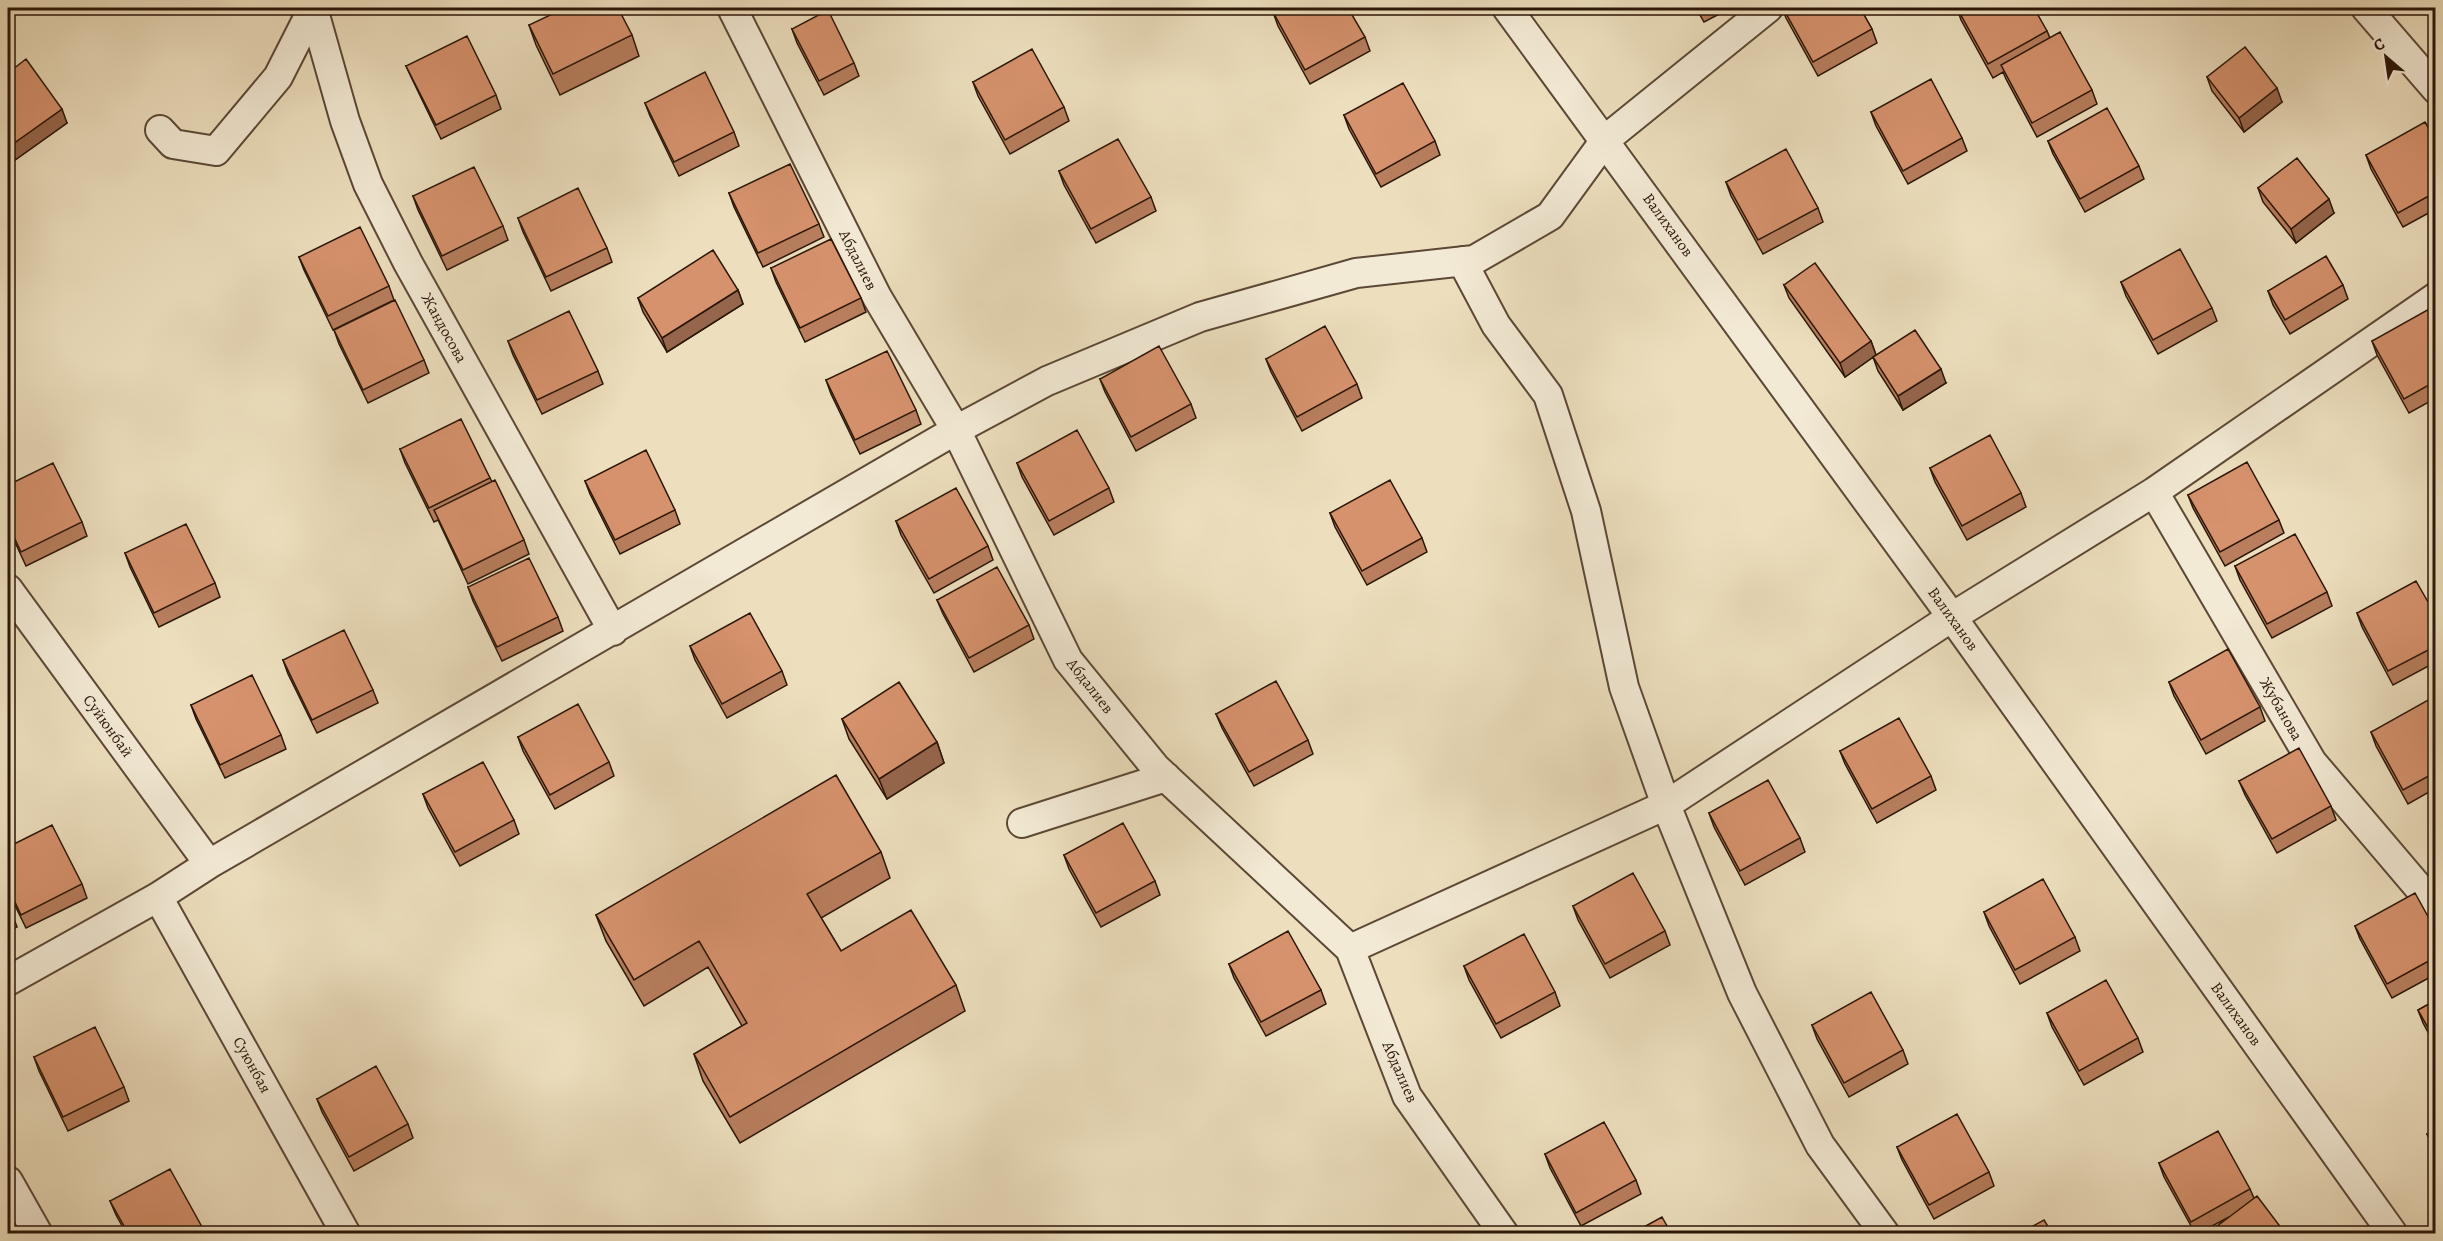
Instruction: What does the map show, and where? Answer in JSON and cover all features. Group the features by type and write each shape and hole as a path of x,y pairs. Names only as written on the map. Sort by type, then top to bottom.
{"street":[{"path":"160,130 173,144 216,151 278,77 313,8"},
{"name":"Жандосова","path":"313,8 345,121 368,184 408,263 613,631"},
{"name":"Абдалиев","path":"732,8 877,297 956,430 1068,660 1166,777 1350,949 1407,1096 1504,1233"},
{"name":"Валиханов","path":"1507,8 1606,140 1952,617 2393,1233"},
{"path":"8,981 158,897 209,864 956,430 1047,381 1200,317 1356,273 1474,260 1550,216 1606,140 1768,8"},
{"path":"2366,8 2436,89"},
{"path":"1462,261 1496,325 1548,395 1586,511 1624,687 1666,805 1742,993 1820,1144 1885,1233"},
{"path":"1350,949 1666,805 1952,617 2154,492 2436,297"},
{"name":"Жубанова","path":"2154,492 2312,762 2436,908"},
{"name":"Суйюнбай","path":"8,589 209,864"},
{"path":"1022,823 1166,777"},
{"name":"Суюнбая","path":"158,897 346,1233"},
{"path":"8,1181 38,1233"}],"building":[{"path":"565,8 618,8 632,35 553,74 529,25"},
{"path":"1282,8 1348,8 1365,37 1305,70 1273,12"},
{"path":"1783,8 1860,8 1872,29 1813,62"},
{"path":"1957,8 2034,8 2047,31 1988,64"},
{"path":"828,10 854,63 819,81 792,29"},
{"path":"2060,32 2092,90 2032,123 2001,65"},
{"path":"467,36 496,95 436,125 406,66"},
{"path":"2245,47 2277,88 2239,118 2207,77"},
{"path":"1032,49 1064,107 1005,140 973,82"},
{"path":"26,59 62,109 10,146 8,142 8,73"},
{"path":"705,72 734,132 674,162 645,103"},
{"path":"1931,79 1962,138 1903,171 1871,112"},
{"path":"1403,83 1435,141 1376,174 1344,115"},
{"path":"2107,108 2139,166 2080,199 2048,141"},
{"path":"2425,122 2436,141 2436,192 2398,213 2366,155"},
{"path":"1118,139 1151,197 1091,229 1059,171"},
{"path":"1786,149 1818,208 1758,240 1726,182"},
{"path":"2297,158 2329,199 2291,229 2258,188"},
{"path":"790,164 819,224 758,253 729,193"},
{"path":"474,167 503,226 442,256 413,196"},
{"path":"578,188 607,248 546,277 518,218"},
{"path":"360,227 389,286 328,316 299,257"},
{"path":"831,239 861,298 800,328 771,268"},
{"path":"2180,249 2212,308 2153,340 2121,282"},
{"path":"713,250 738,290 662,338 638,298"},
{"path":"2326,256 2343,285 2285,320 2268,291"},
{"path":"1815,263 1871,341 1840,363 1784,285"},
{"path":"395,300 424,360 363,390 334,330"},
{"path":"2431,308 2436,316 2436,381 2404,399 2372,341"},
{"path":"569,311 598,371 537,400 508,341"},
{"path":"1325,326 1357,384 1297,417 1266,359"},
{"path":"1915,330 1941,369 1898,396 1873,357"},
{"path":"1159,346 1191,404 1131,437 1100,379"},
{"path":"887,351 916,410 855,440 826,380"},
{"path":"461,419 490,478 429,508 400,449"},
{"path":"1077,430 1109,488 1049,521 1017,463"},
{"path":"1990,435 2021,493 1962,526 1930,468"},
{"path":"646,450 675,510 615,540 585,481"},
{"path":"2247,462 2279,520 2220,552 2188,495"},
{"path":"53,463 82,522 21,552 8,524 8,485"},
{"path":"495,480 524,540 463,570 434,510"},
{"path":"1390,480 1422,538 1362,571 1330,513"},
{"path":"956,488 988,546 929,579 896,521"},
{"path":"186,524 215,583 154,613 125,553"},
{"path":"2295,534 2327,592 2267,624 2235,566"},
{"path":"529,558 558,617 497,647 468,587"},
{"path":"997,567 1029,625 969,658 937,600"},
{"path":"2416,581 2436,616 2436,646 2388,671 2357,613"},
{"path":"750,613 782,671 722,704 690,646"},
{"path":"344,630 373,690 312,720 283,660"},
{"path":"2228,649 2260,707 2201,740 2169,682"},
{"path":"252,675 281,735 220,765 191,705"},
{"path":"1276,681 1308,740 1249,772 1216,714"},
{"path":"899,682 937,742 879,779 842,719"},
{"path":"2430,699 2436,709 2436,772 2403,790 2371,732"},
{"path":"578,704 609,762 550,795 518,737"},
{"path":"1899,718 1931,776 1872,809 1840,751"},
{"path":"2299,748 2331,806 2272,839 2239,781"},
{"path":"483,762 514,820 455,852 423,794"},
{"path":"836,775 881,852 807,894 841,951 911,910 956,985 730,1117 694,1054 747,1023 699,941 634,980 596,915"},
{"path":"1768,780 1800,838 1740,871 1709,813"},
{"path":"1123,823 1155,881 1096,913 1064,855"},
{"path":"52,825 82,884 21,915 8,887 8,847"},
{"path":"1633,873 1665,931 1605,964 1573,906"},
{"path":"2043,879 2075,937 2015,970 1984,912"},
{"path":"2415,893 2436,931 2436,957 2387,984 2355,926"},
{"path":"8,903 12,913 8,915"},
{"path":"1288,931 1321,990 1261,1022 1229,964"},
{"path":"1524,934 1555,992 1496,1024 1464,966"},
{"path":"2106,980 2138,1038 2079,1071 2047,1013"},
{"path":"1871,992 1903,1050 1844,1083 1812,1025"},
{"path":"2436,1000 2436,1042 2418,1010"},
{"path":"95,1027 124,1087 63,1117 34,1057"},
{"path":"376,1066 408,1124 349,1157 317,1099"},
{"path":"1957,1114 1989,1172 1929,1205 1897,1147"},
{"path":"1604,1122 1636,1180 1576,1213 1545,1154"},
{"path":"2436,1129 2436,1149 2427,1134"},
{"path":"2218,1131 2250,1189 2191,1222 2159,1163"},
{"path":"170,1169 202,1227 190,1233 128,1233 110,1201"},
{"path":"2257,1196 2285,1233 2215,1233 2212,1230"},
{"path":"1662,1217 1671,1233 1633,1233"},
{"path":"2044,1220 2052,1233 2020,1233"}]}
